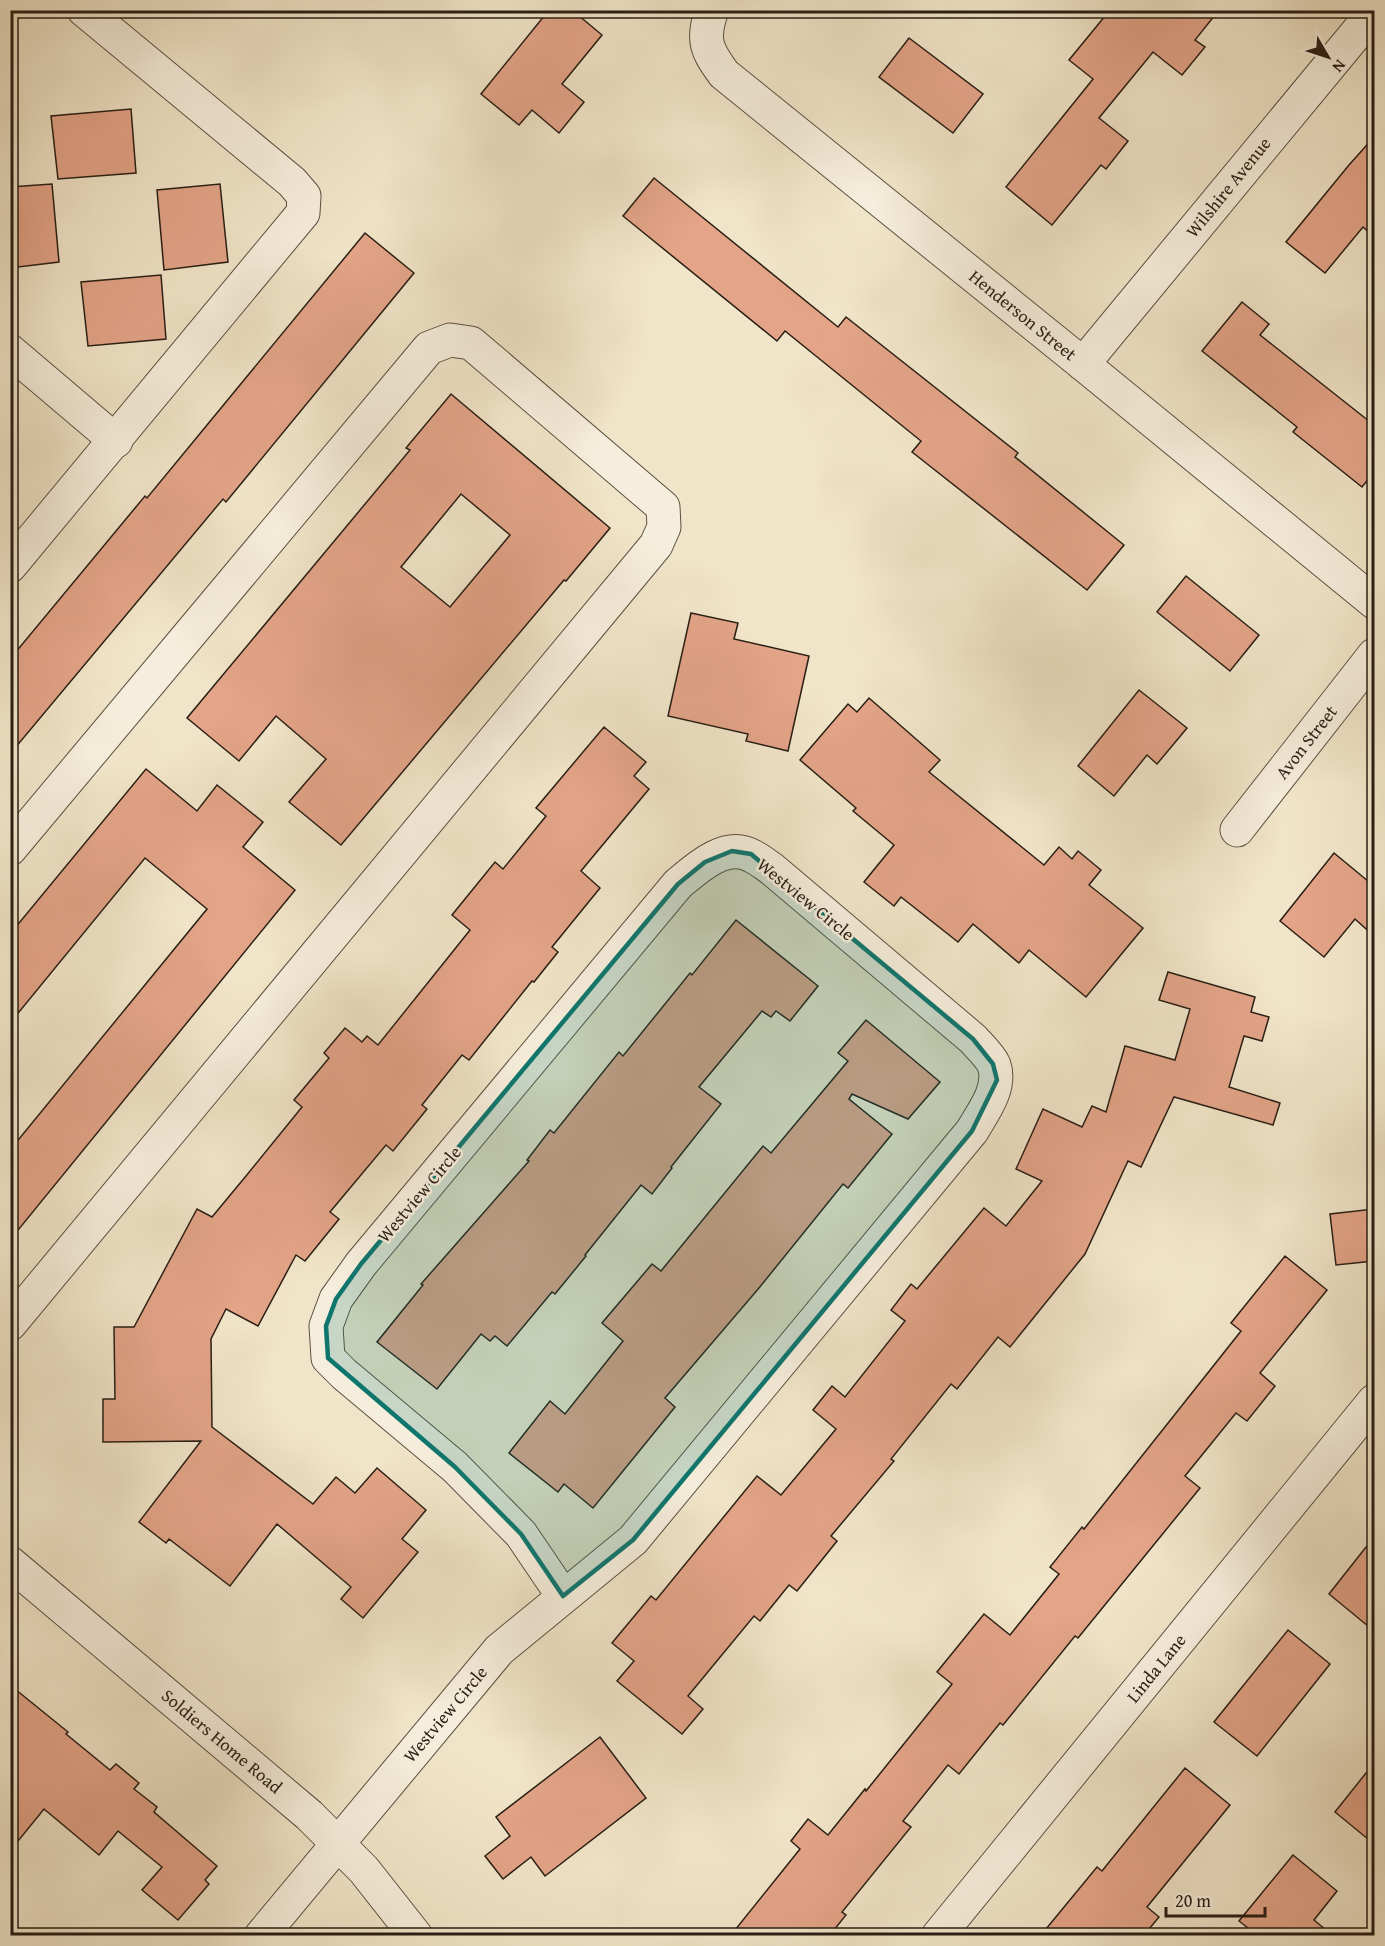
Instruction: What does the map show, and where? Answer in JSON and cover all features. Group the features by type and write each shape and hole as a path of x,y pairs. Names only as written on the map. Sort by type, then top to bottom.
{"street":[{"path":"10,567 303,213 304,196 292,182 84,10"},
{"name":"Henderson Street","path":"712,10 707,23 708,52 723,74 1374,602"},
{"name":"Wilshire Avenue","path":"1083,364 1374,12"},
{"path":"10,849 429,348 450,340 471,343 663,507 664,527 656,545 10,1324"},
{"path":"10,351 116,441"},
{"name":"Avon Street","path":"1237,830 1374,655"},
{"name":"Westview Circle","path":"261,1935 499,1650 633,1540 972,1131 989,1100 997,1080 993,1064 973,1039 772,869 751,854 732,851 705,862 678,884 361,1264 336,1299 326,1326 328,1358 455,1467 521,1534 563,1596"},
{"name":"Linda Lane","path":"938,1935 1374,1401"},
{"name":"Soldiers Home Road","path":"10,1563 309,1815 364,1870 417,1935"}],"highlighted area":[{"path":"732,851 751,854 973,1039 993,1064 997,1080 972,1131 633,1540 563,1596 521,1534 455,1467 328,1358 326,1326 336,1299 361,1264 678,884 705,862"}],"building":[{"path":"549,10 572,10 602,35 562,84 584,102 559,133 532,110 519,125 481,94"},
{"path":"1110,10 1219,10 1195,40 1205,47 1182,75 1153,52 1099,118 1128,141 1106,169 1101,165 1052,225 1006,187 1093,79 1069,60"},
{"path":"909,38 983,94 953,133 879,77"},
{"path":"131,109 136,173 58,179 51,116"},
{"path":"1374,137 1374,237 1363,227 1325,273 1286,242"},
{"path":"654,178 838,327 846,317 1018,453 1015,457 1124,545 1087,590 912,452 921,441 785,331 777,341 623,216"},
{"path":"52,184 59,262 10,268 10,187"},
{"path":"220,184 228,262 164,270 157,190"},
{"path":"365,233 414,273 226,502 223,499 10,754 10,659 145,496 147,498"},
{"path":"161,275 166,339 88,346 81,282"},
{"path":"1242,302 1269,324 1260,335 1374,425 1374,472 1362,487 1293,432 1297,427 1202,351"},
{"path":"451,394 610,528 341,845 289,802 326,759 276,716 239,761 187,718 410,450 406,448","holes":["461,494 510,535 450,607 401,567"]},
{"path":"1186,576 1259,635 1230,671 1157,612"},
{"path":"691,613 738,623 734,639 809,656 788,751 746,741 748,734 668,716"},
{"path":"1139,690 1187,728 1157,764 1147,755 1114,796 1078,766"},
{"path":"869,698 940,760 929,772 1044,865 1059,847 1072,859 1078,851 1101,870 1089,885 1143,928 1086,997 1029,950 1019,963 973,924 958,942 901,897 894,906 864,882 894,845 853,811 856,808 800,760 848,704 857,712"},
{"path":"604,727 646,762 634,776 649,789 581,871 600,888 552,947 558,952 469,1060 462,1055 422,1105 427,1109 393,1151 386,1145 330,1212 339,1219 305,1261 296,1255 258,1326 226,1309 211,1339 212,1427 313,1504 336,1477 355,1493 377,1468 426,1510 402,1539 418,1552 363,1618 341,1599 351,1587 277,1524 230,1586 169,1539 166,1543 139,1522 201,1441 103,1442 103,1399 115,1399 114,1327 134,1327 197,1209 212,1217 246,1176 302,1107 294,1100 329,1058 324,1053 345,1028 362,1042 367,1036 378,1045 470,930 452,915 495,862 503,869 546,816 536,808"},
{"path":"146,769 197,811 217,785 263,822 243,847 295,890 10,1240 10,1150 207,909 145,858 10,1023 10,934"},
{"path":"1334,853 1374,886 1374,936 1355,919 1324,957 1280,921"},
{"path":"736,920 818,986 790,1021 776,1011 771,1017 762,1011 699,1087 721,1104 652,1194 641,1185 555,1294 552,1292 507,1346 495,1336 490,1341 481,1334 437,1389 377,1342 423,1285 421,1284 529,1161 527,1160 550,1130 554,1133 619,1052 623,1056"},
{"path":"1168,972 1255,997 1251,1012 1269,1017 1262,1041 1244,1036 1229,1087 1280,1103 1273,1125 1174,1097 1141,1167 1128,1161 1085,1254 1010,1347 998,1337 957,1389 951,1384 891,1459 894,1461 831,1536 837,1541 797,1591 789,1585 760,1621 754,1616 688,1696 703,1709 682,1734 617,1681 634,1661 612,1643 651,1596 656,1600 757,1476 781,1495 836,1429 813,1410 832,1386 845,1397 905,1321 891,1310 911,1284 917,1289 984,1208 1006,1226 1042,1181 1016,1169 1043,1109 1082,1127 1092,1106 1106,1112 1125,1046 1175,1060 1190,1009 1159,1000"},
{"path":"866,1020 940,1082 908,1119 852,1094 849,1099 892,1134 848,1188 843,1184 759,1288 665,1398 675,1407 593,1508 564,1484 558,1492 509,1453 550,1401 565,1414 623,1341 602,1323 652,1264 661,1271 763,1146 771,1153 848,1061 838,1053"},
{"path":"1374,1209 1374,1261 1336,1265 1330,1214"},
{"path":"1285,1256 1327,1290 1260,1373 1275,1386 1247,1421 1236,1413 1185,1476 1200,1488 1078,1638 1075,1636 1003,1725 1000,1723 959,1774 948,1765 903,1821 911,1827 842,1912 846,1915 830,1935 731,1935 800,1849 791,1841 808,1819 828,1835 952,1684 937,1672 984,1614 1010,1635 1059,1574 1050,1567 1082,1527 1084,1529 1241,1331 1231,1323"},
{"path":"1374,1537 1374,1631 1329,1594"},
{"path":"1288,1630 1330,1664 1257,1756 1214,1722"},
{"path":"10,1685 110,1770 116,1764 139,1783 134,1789 157,1807 154,1812 217,1866 205,1880 209,1884 178,1920 142,1890 162,1867 118,1831 99,1855 44,1809 10,1851"},
{"path":"600,1737 646,1798 545,1876 531,1857 503,1879 485,1856 510,1836 496,1817"},
{"path":"1374,1763 1374,1844 1335,1812"},
{"path":"1185,1768 1230,1805 1147,1907 1159,1917 1144,1935 1041,1935 1097,1867 1102,1871"},
{"path":"1293,1855 1337,1891 1314,1920 1332,1935 1257,1935 1239,1921"}]}
